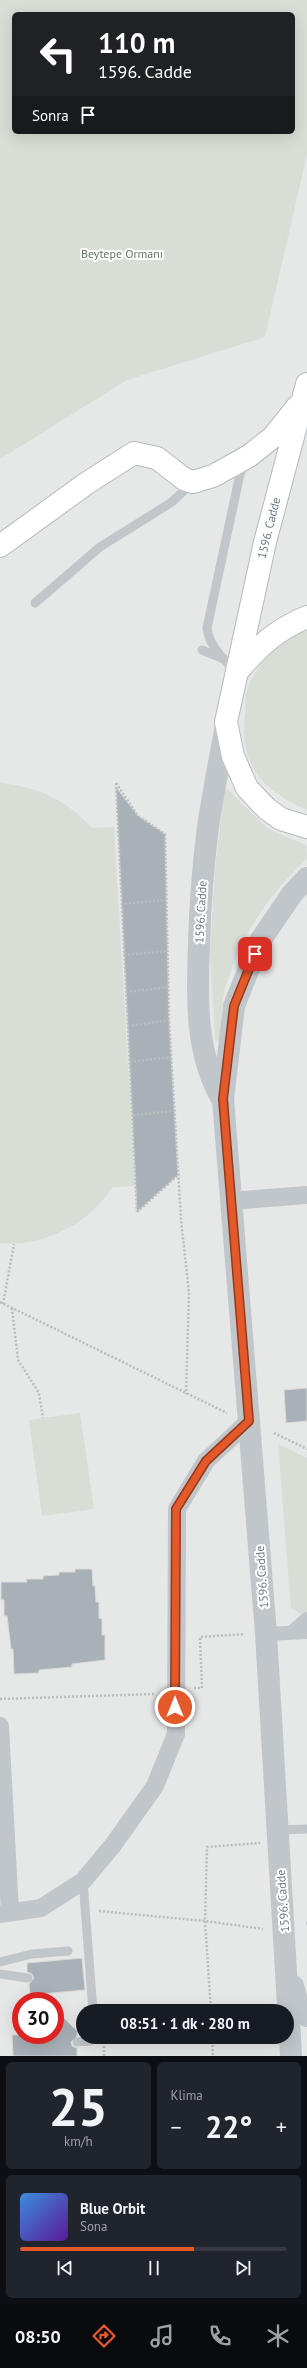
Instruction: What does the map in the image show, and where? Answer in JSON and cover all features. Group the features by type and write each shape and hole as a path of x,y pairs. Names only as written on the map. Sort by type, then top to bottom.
{"main road":[{"path":"0,546 86,483 134,453 157,458 184,480 192,482 213,476 249,456 273,437 305,392"},
{"name":"1596. Cadde","path":"305,392 230,666 226,722 233,756 247,788 267,809 281,819 307,828"},
{"name":"1596. Cadde","path":"230,666 256,650 276,632 307,617"}],"street":[{"name":"1596. Cadde","path":"223,1099 214,1084 204,1049 198,1004 201,885 208,826 226,722"},
{"name":"1596. Cadde","path":"291,2056 287,1968 269,1836 255,1634 249,1421 230,1201 223,1099 234,1006 260,941 292,894 307,878"},
{"path":"230,1201 307,1195"},
{"path":"0,1726 5,1913 41,1908 83,1881 114,1845 155,1786 176,1734 176,1509 206,1461 249,1421"},
{"path":"292,1632 307,1619"},
{"path":"255,1634 307,1632"},
{"path":"287,1968 297,2000 307,2016"}],"lane":[{"path":"230,666 208,638 207,628 240,474 249,456"},
{"path":"35,603 100,547 172,502 192,482"},
{"path":"202,650 230,666"},
{"path":"269,1836 307,1829"},
{"path":"83,1881 92,2004"},
{"path":"0,1962 32,1954 68,1951"},
{"path":"0,1974 28,1978"}],"path":[{"path":"178,1174 138,1212 121,904 116,783 138,816 165,834 169,1020 178,1174 189,1293 186,1394"},
{"path":"121,904 166,900"},
{"path":"124,955 167,951"},
{"path":"126,992 168,987"},
{"path":"128,1026 169,1020"},
{"path":"130,1062 171,1057"},
{"path":"133,1115 174,1111"},
{"path":"14,1244 1,1303 226,1413"},
{"path":"12,1308 18,1360 39,1393 43,1418"},
{"path":"274,1433 307,1449"},
{"path":"186,1688 202,1688 200,1637 255,1634"},
{"path":"0,1699 154,1694"},
{"path":"211,2004 205,1921 207,1847 269,1836"},
{"path":"97,1910 205,1921 268,1930"},
{"path":"213,2044 214,2056"}],"shaded area":[{"path":"0,0 307,0 307,2056 0,2056"}],"green space":[{"name":"Beytepe Ormanı","path":"0,0 307,0 307,154 265,337 127,380 0,459"},
{"path":"307,627 307,810 277,794 266,785 257,774 250,762 244,732 246,693 257,670 271,653"},
{"path":"0,783 39,791 51,796 73,810 92,828 114,827 135,1186 113,1187 91,1212 64,1230 49,1237 17,1243 0,1243"},
{"path":"225,787 268,829 306,845 307,859 279,887 267,903 237,955 224,993 220,1042 215,1040 210,952 215,869"},
{"path":"80,1413 94,1509 42,1516 29,1420"},
{"path":"278,1444 307,1458 307,1618 291,1608"}],"building":[{"path":"116,787 138,816 165,834 169,1020 178,1175 137,1212"},
{"path":"307,1388 307,1421 286,1423 284,1390"},
{"path":"75,1569 92,1569 96,1602 99,1602 99,1618 102,1619 102,1635 105,1635 105,1660 72,1664 72,1667 39,1670 39,1673 14,1674 13,1649 11,1649 7,1616 4,1616 4,1600 1,1600 1,1582 27,1582 26,1579 43,1579 43,1576 59,1575 59,1572 75,1572"},
{"path":"82,1958 85,1990 63,1992 30,1992 29,1984 34,1978 32,1974 27,1972 27,1963"},
{"path":"64,2018 76,2030 76,2037 71,2042 72,2046 77,2048 77,2056 13,2056 12,2044 64,2044"}],"route":[{"path":"175,1707 174,1635 176,1509 206,1461 249,1421 230,1201 223,1099 234,1006 255,954"}]}
